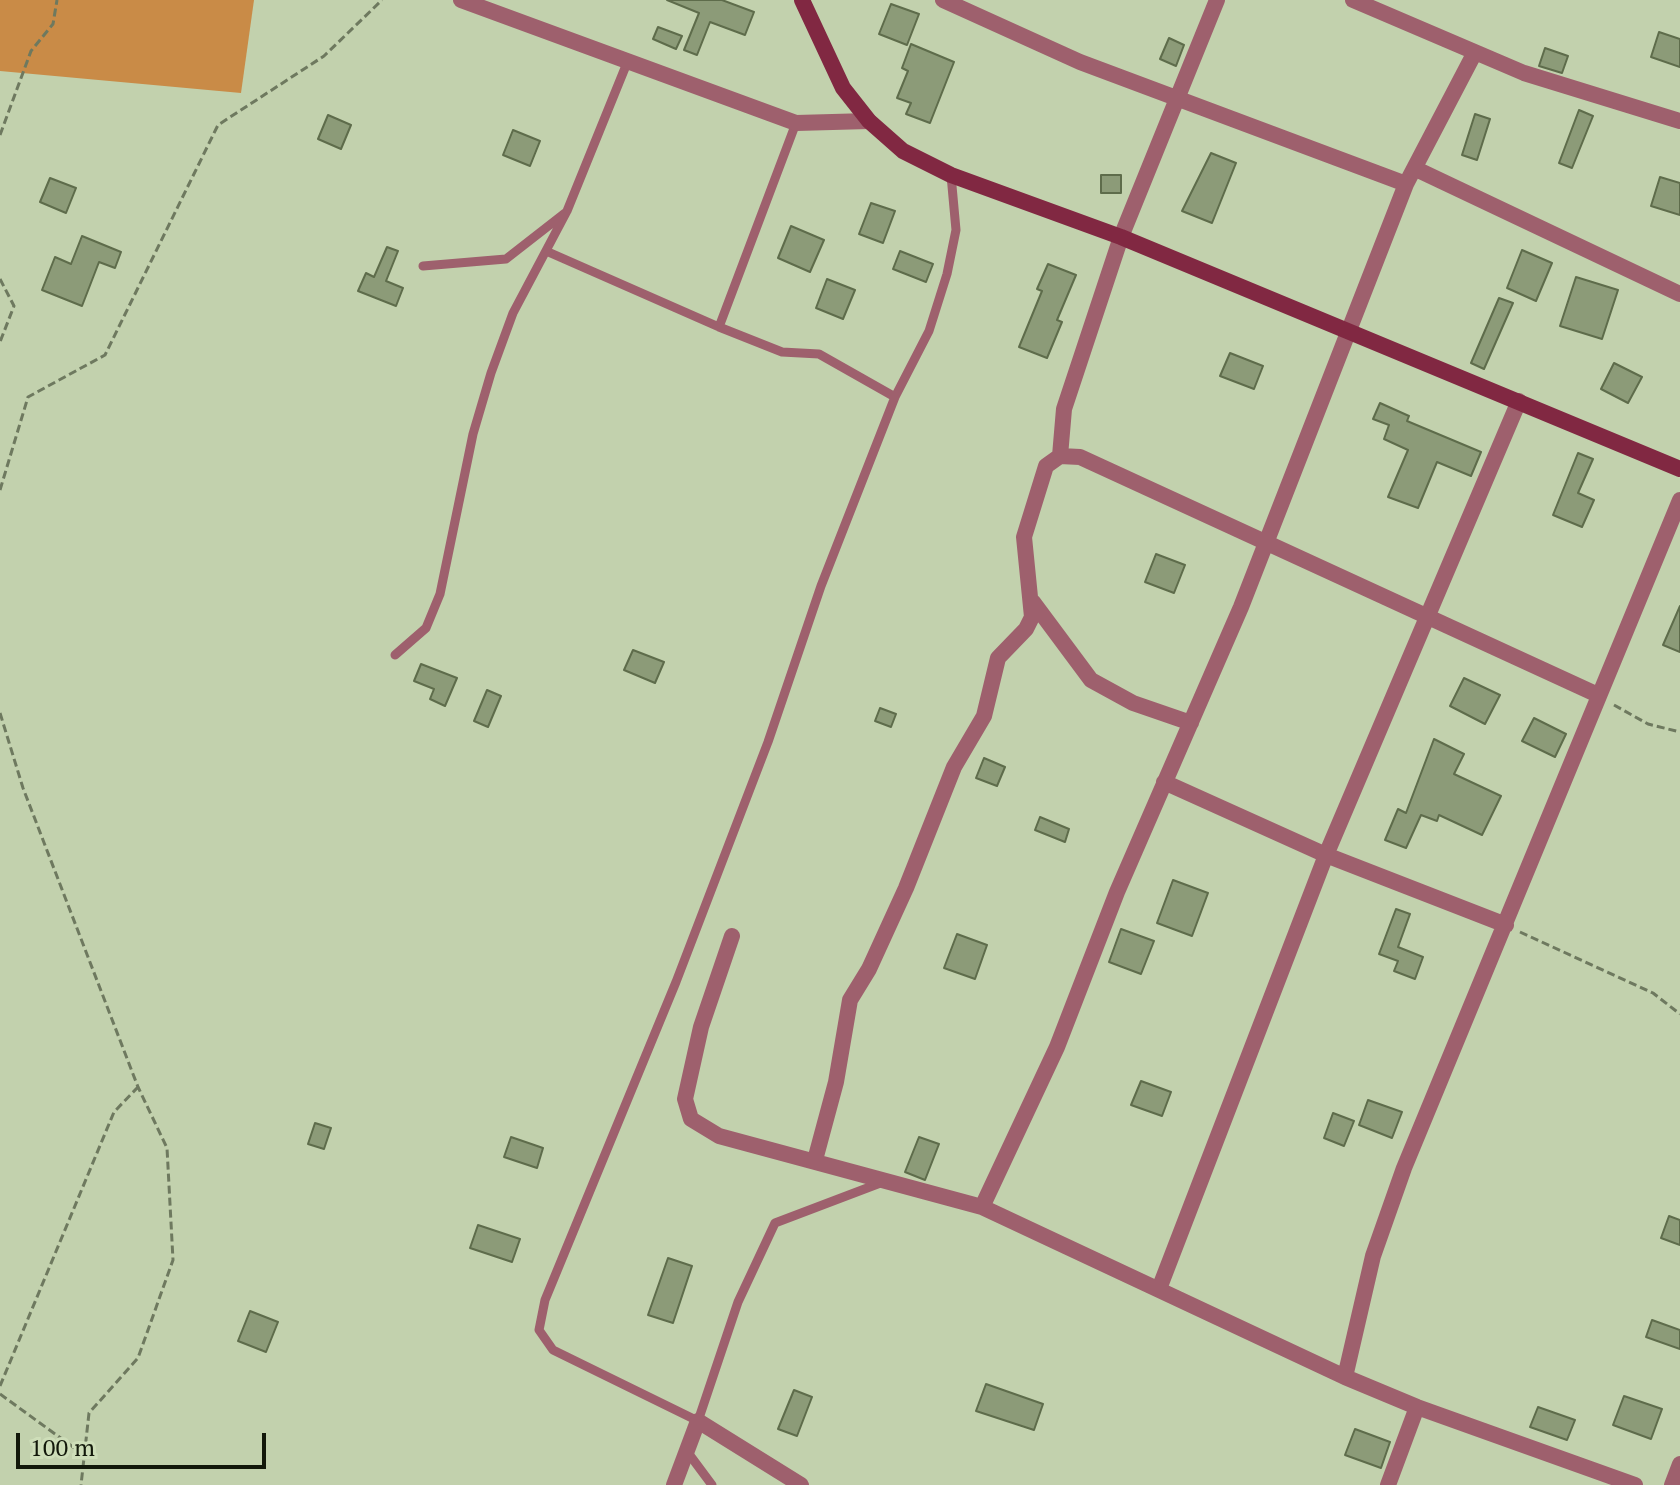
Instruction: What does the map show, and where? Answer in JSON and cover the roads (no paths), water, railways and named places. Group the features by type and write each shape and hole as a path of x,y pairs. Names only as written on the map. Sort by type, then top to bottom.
{"street":[{"path":"461,0 796,123 869,121"},
{"path":"802,0 843,88 869,121 903,151 951,175 1121,237 1680,469"},
{"path":"943,0 1080,62 1406,184"},
{"path":"1060,456 1064,409 1121,237 1217,0"},
{"path":"1353,0 1524,73 1680,121"},
{"path":"982,1207 1057,1047 1265,542 1406,184 1474,54"},
{"path":"1416,169 1680,294"},
{"path":"1159,1289 1326,855 1519,401"},
{"path":"815,1160 836,1082 850,1000 869,969 906,888 954,767 984,716 998,658 1026,629 1032,617 1033,602 1025,556 1027,525 1046,466 1060,456 1080,457 1598,695"},
{"path":"1345,1377 1373,1256 1404,1168 1680,500"},
{"path":"1033,602 1091,680 1133,703 1191,723"},
{"path":"1164,782 1326,855 1506,925"},
{"path":"732,936 701,1027 685,1099 691,1119 719,1136 890,1179 982,1207 1345,1377 1417,1407 1635,1485"},
{"path":"1388,1485 1417,1407"},
{"path":"674,1485 698,1421 801,1485"},
{"path":"1672,1485 1680,1464"}],"lane":[{"path":"395,655 426,628 440,594 473,434 491,373 513,313 567,211 627,63"},
{"path":"719,327 796,123"},
{"path":"890,1179 775,1223 738,1302 698,1421 553,1350 539,1330 545,1300 676,982 768,742 826,572 895,397 929,331 947,274 956,230 951,175"},
{"path":"423,266 506,259 567,211"},
{"path":"546,251 782,352 819,354 895,397"},
{"path":"686,1450 712,1485"}]}
